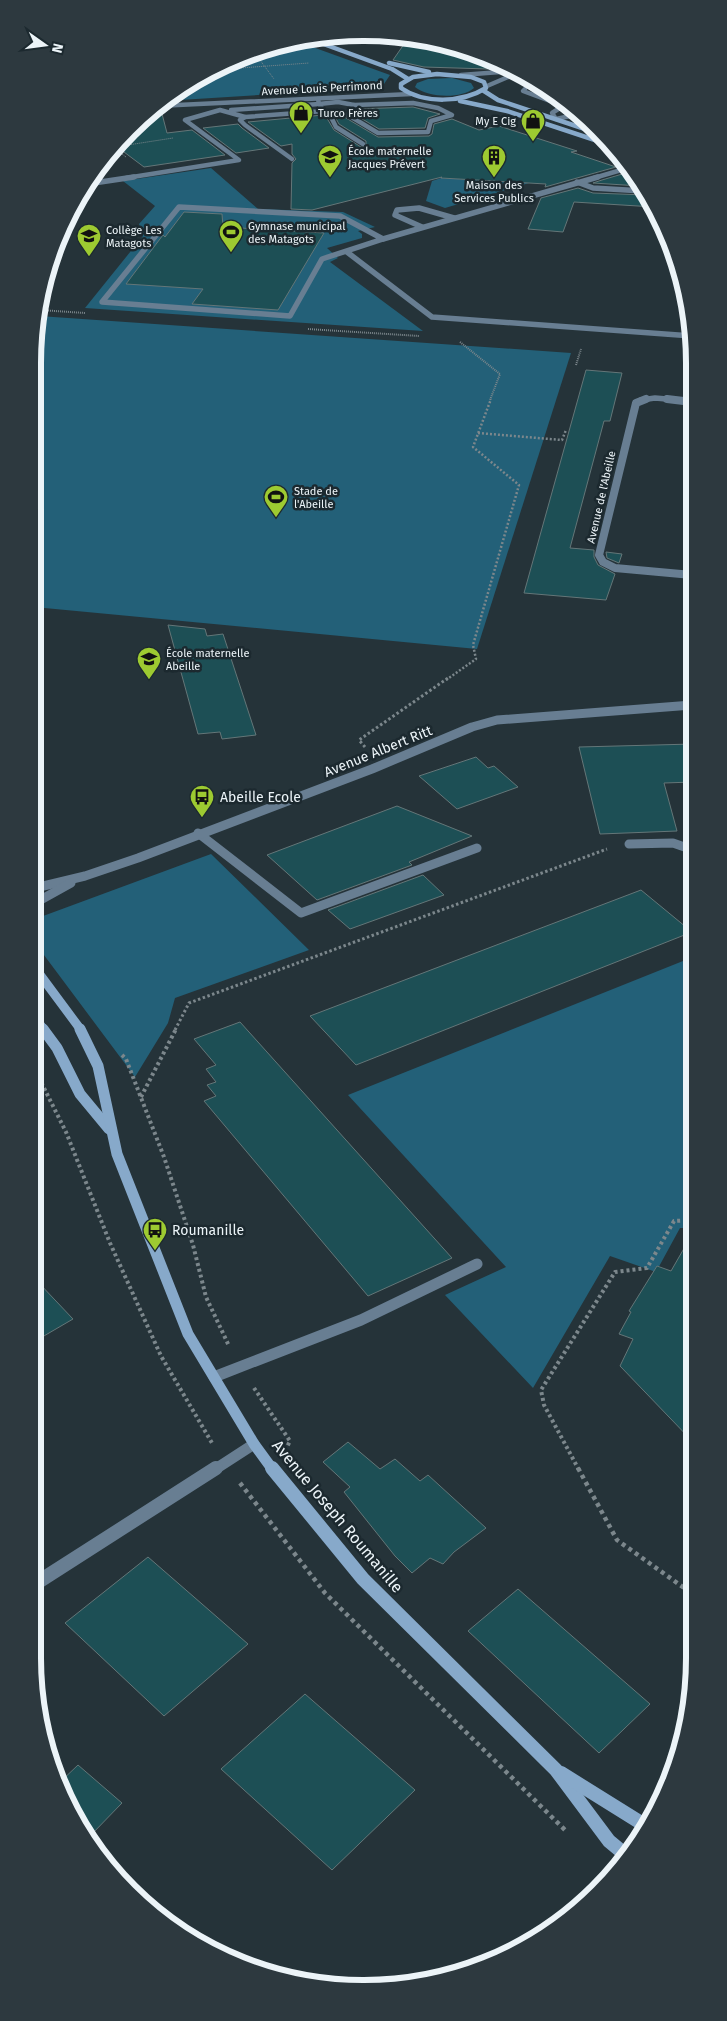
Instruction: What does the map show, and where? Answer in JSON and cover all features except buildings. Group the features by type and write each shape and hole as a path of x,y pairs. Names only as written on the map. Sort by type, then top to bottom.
{"main road":[{"path":"323,44 400,73 408,79"},
{"path":"352,54 437,74 462,75 479,79 485,88 498,100 583,128"},
{"path":"437,74 408,79 401,84 404,91 410,94 507,111 595,140"},
{"path":"444,99 469,97 485,88"},
{"name":"Avenue Joseph Roumanille","path":"41,976 72,1016 90,1049 103,1081 110,1130 116,1154 188,1334 254,1444 275,1473 363,1578 556,1770 609,1841 621,1851"},
{"name":"Avenue Joseph Roumanille","path":"41,1026 56,1048 80,1094 110,1130"},
{"name":"Avenue Joseph Roumanille","path":"556,1770 641,1823"}],"street":[{"path":"462,75 500,71"},
{"path":"485,88 511,76"},
{"name":"Avenue Louis Perrimond","path":"235,102 390,88 401,84"},
{"path":"525,89 523,91 550,101"},
{"name":"Avenue Louis Perrimond","path":"171,105 318,101 410,94"},
{"path":"318,101 324,111 331,117 336,127 363,144"},
{"path":"97,182 239,160 185,120 220,110 318,101 354,105 413,103 438,108 452,115 431,121 428,132 378,133 348,115 354,105"},
{"path":"214,103 220,110 245,117 324,111"},
{"path":"560,108 552,113 556,119 570,116"},
{"path":"245,117 240,120 244,125 292,159"},
{"path":"563,121 574,120"},
{"path":"383,239 340,216 179,207 102,302 290,316 322,259 422,227 621,170"},
{"path":"577,182 592,188 635,191"},
{"path":"422,227 395,215 397,210 409,207 425,208 454,218"},
{"path":"347,252 432,317 684,335"},
{"name":"Avenue de l'Abeille","path":"686,402 640,399 636,403 598,555 603,562 615,568 686,575"},
{"name":"Avenue Albert Ritt","path":"41,887 85,876 372,769 472,727 497,720 686,705"},
{"path":"198,833 301,913 477,848"},
{"path":"629,844 674,843 686,847"},
{"name":"Avenue Albert Ritt","path":"41,900 85,876"},
{"path":"214,1377 361,1320 477,1264"},
{"path":"41,1580 254,1444"}],"path":[{"path":"259,59 275,80"},
{"path":"233,69 310,63"},
{"path":"127,145 204,134"},
{"path":"46,310 89,314"},
{"path":"307,329 426,337"},
{"path":"365,748 359,740 476,659 473,645 519,485 473,447 500,374 456,339 465,340"},
{"path":"576,364 582,348"},
{"path":"478,433 562,440 566,430"},
{"path":"141,1098 189,1003 612,847 629,844"},
{"path":"120,1053 126,1059 164,1157 193,1245 206,1297 241,1367 290,1441 275,1473"},
{"path":"686,1220 674,1221 647,1268 615,1272 541,1390 544,1405 617,1540 686,1589"}],"shaded area":[{"path":"309,46 390,75 384,84 368,88 178,100 202,84 240,66 280,52"},
{"path":"452,78 471,83 474,88 462,94 445,96 421,91 415,87 417,83 428,79"},
{"name":"Gymnase municipal des Matagots","path":"211,168 258,209 343,212 375,227 358,231 362,234 362,238 327,248 338,258 330,262 423,331 85,308 143,236 139,224 155,206 123,181"},
{"path":"441,178 529,183 445,208 426,201 432,181"},
{"name":"Stade de l'Abeille","path":"45,316 571,353 477,649 41,608 41,364"},
{"path":"211,854 309,950 175,998 168,1023 135,1077 41,951 41,917"},
{"path":"686,960 686,1228 680,1228 656,1272 610,1256 533,1388 445,1295 506,1267 348,1095"}],"place":[{"name":"Turco Frères","path":"301,134"},
{"name":"My E Cig","path":"533,142"},
{"name":"École maternelle Jacques Prévert","path":"330,178"},
{"name":"Maison des Services Publics","path":"494,178"},
{"name":"Gymnase municipal des Matagots","path":"231,253"},
{"name":"Collège Les Matagots","path":"89,257"},
{"name":"Stade de l'Abeille","path":"276,518"},
{"name":"École maternelle Abeille","path":"149,680"},
{"name":"Abeille Ecole","path":"202,818"},
{"name":"Roumanille","path":"155,1251"}]}
